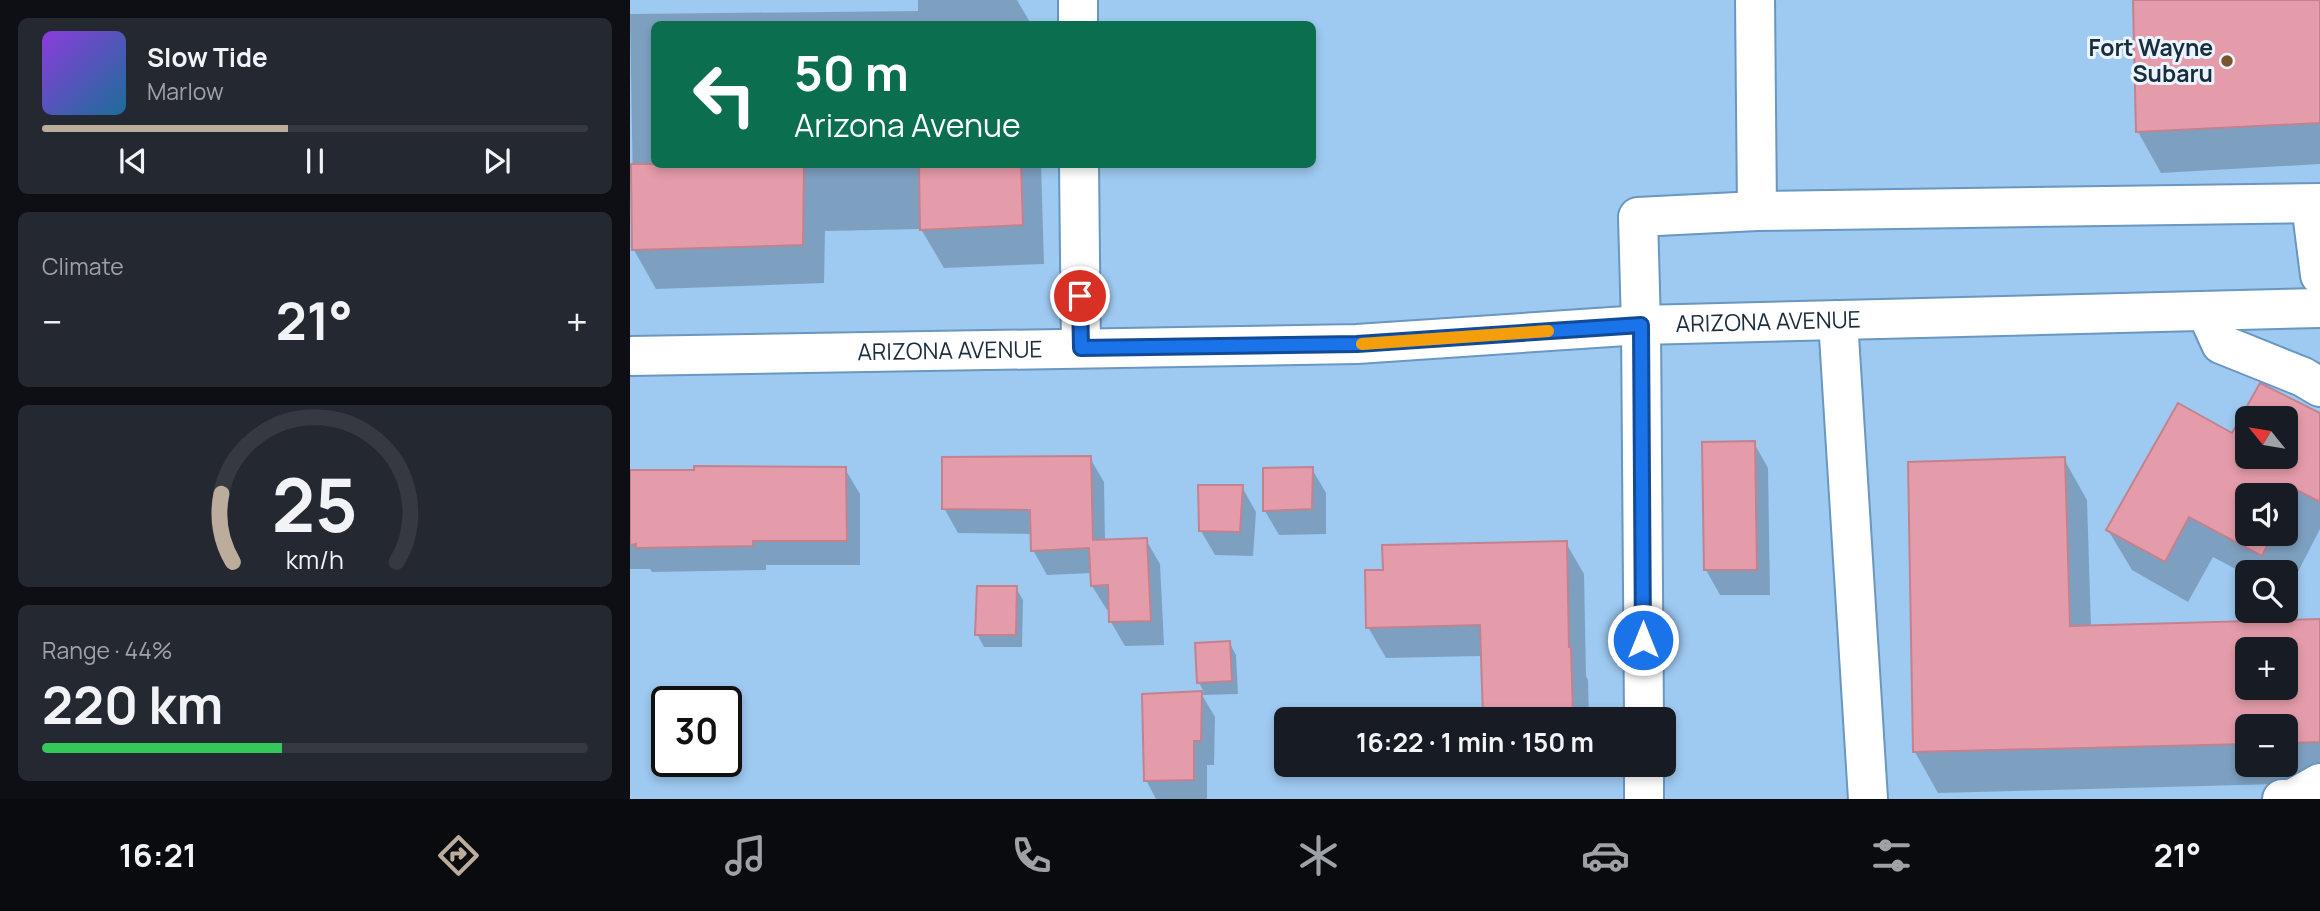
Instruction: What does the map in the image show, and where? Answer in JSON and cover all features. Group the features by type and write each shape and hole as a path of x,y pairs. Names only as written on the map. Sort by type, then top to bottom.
{"street":[{"path":"1078,0 1079,21"},
{"path":"1755,0 1757,211"},
{"path":"1080,168 1081,348"},
{"path":"1644,707 1638,217 1757,211 2316,204 2320,275"},
{"name":"ARIZONA AVENUE","path":"630,356 1357,344 1641,325 2320,308"},
{"path":"2206,311 2221,344 2303,377 2320,387"},
{"path":"1838,320 1868,799"},
{"path":"1644,777 1644,799"},
{"path":"2282,799 2292,799 2320,783"}],"shaded area":[{"path":"630,0 2320,0 2320,799 630,799"}],"building":[{"name":"Fort Wayne Subaru","path":"2133,0 2320,0 2320,123 2136,132"},
{"path":"631,164 651,164 651,168 804,168 803,245 632,250"},
{"path":"919,168 1021,168 1023,225 920,230"},
{"path":"2260,383 2320,413 2320,502 2298,491 2298,483 2235,483 2235,542 2189,517 2165,562 2106,530 2178,403 2232,433 2235,428 2235,469 2298,469 2298,406 2247,406"},
{"path":"1755,441 1757,570 1704,570 1702,442"},
{"path":"1091,456 1093,540 1147,538 1151,621 1109,622 1108,585 1091,586 1089,548 1031,551 1030,510 942,509 942,457"},
{"path":"2065,457 2070,626 2235,621 2298,623 2298,620 2320,619 2320,742 2298,743 2298,714 2235,714 2235,744 1913,752 1908,462"},
{"path":"694,466 846,467 847,541 753,541 753,546 636,548 636,544 630,545 630,470 694,470"},
{"path":"1313,467 1312,509 1263,511 1263,468"},
{"path":"1198,485 1243,485 1240,532 1199,531"},
{"path":"1567,541 1573,707 1483,707 1480,625 1366,628 1365,570 1383,570 1382,545"},
{"path":"2243,546 2267,546 2262,556"},
{"path":"977,586 1017,586 1016,635 975,635"},
{"path":"1230,641 1232,681 1197,683 1195,643"},
{"path":"1202,691 1201,741 1194,741 1194,780 1144,781 1142,694"}],"slow traffic":[{"path":"1362,344 1548,331"}],"place":[{"name":"Fort Wayne Subaru","path":"2227,61"}],"route":[{"path":"1080,296 1081,348 1357,344 1641,325 1643,640"}]}
